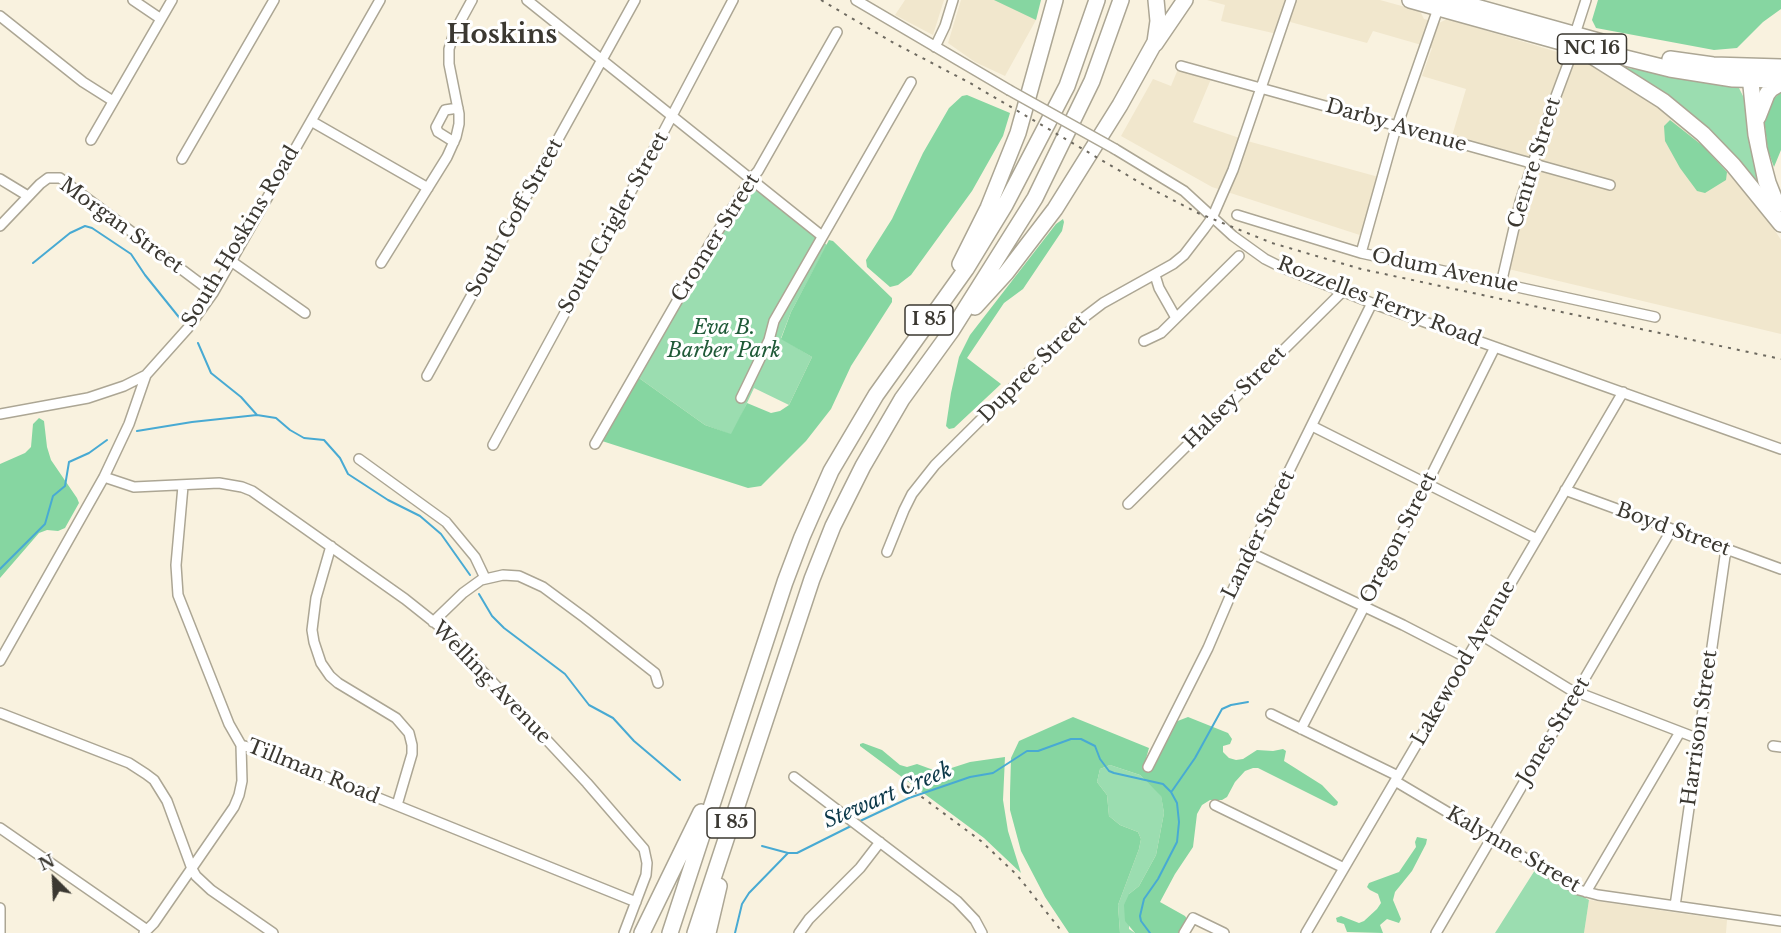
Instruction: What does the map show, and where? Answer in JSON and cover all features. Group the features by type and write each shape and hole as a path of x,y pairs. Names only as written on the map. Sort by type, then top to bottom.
{"highway":[{"path":"943,302 962,258 988,208 1018,133 1055,0"},
{"name":"I 85","path":"670,933 793,558 831,471 876,395 985,239 1029,163 1067,86 1097,0"},
{"name":"I 85","path":"695,933 812,579 833,526 851,488 902,399 952,330 1030,207 1088,89 1121,0"},
{"path":"1152,49 1158,21 1156,0"},
{"path":"952,330 1006,273 1055,209 1152,49 1185,0"},
{"name":"NC 16","path":"1410,0 1443,3 1575,40 1749,73 1781,82"},
{"path":"1575,40 1689,122 1734,165 1781,223"},
{"name":"NC 16","path":"1749,73 1781,67"},
{"path":"1758,117 1767,94 1781,82"},
{"path":"642,933 723,766"},
{"path":"708,933 730,844 735,809"}],"street":[{"path":"133,0 161,19"},
{"path":"91,140 171,0"},
{"path":"182,159 274,0"},
{"name":"South Hoskins Road","path":"0,661 104,477 129,424 146,375 188,328 213,293 380,0"},
{"path":"381,263 394,245 454,142 459,124 449,64 449,49 454,33 472,0"},
{"path":"527,0 822,236"},
{"name":"South Goff Street","path":"427,376 635,0"},
{"name":"South Crigler Street","path":"493,445 732,0"},
{"name":"Rozzelles Ferry Road","path":"856,0 1184,191 1233,236 1265,259 1342,292 1781,449"},
{"path":"935,47 945,26 952,0"},
{"name":"Dupree Street","path":"887,552 912,494 935,465 1082,319 1103,303 1173,264 1184,255 1212,218 1233,170 1291,0"},
{"name":"Centre Street","path":"1502,284 1515,222 1532,164 1575,40 1586,0"},
{"path":"1360,253 1397,127 1443,3"},
{"path":"0,16 83,82 113,101"},
{"name":"Cromer Street","path":"595,444 700,260 758,171 837,32"},
{"name":"Darby Avenue","path":"1181,66 1610,185"},
{"path":"1749,73 1766,165 1781,207"},
{"path":"1749,73 1753,135 1763,182 1781,223"},
{"path":"741,398 769,340 774,321 911,82"},
{"path":"454,142 438,132 436,127 445,110 458,108"},
{"path":"310,121 428,188"},
{"name":"Morgan Street","path":"0,179 28,196 45,180 54,177 63,179 213,293"},
{"path":"0,226 28,196"},
{"name":"Odum Avenue","path":"1237,216 1360,253 1655,317"},
{"path":"1144,341 1161,333 1239,256"},
{"path":"231,261 305,313"},
{"path":"1155,275 1159,288 1176,318"},
{"name":"Halsey Street","path":"1128,504 1342,292"},
{"name":"Lander Street","path":"1148,767 1203,658 1249,552 1372,303"},
{"name":"Oregon Street","path":"1301,729 1495,346"},
{"path":"0,414 88,398 124,386 146,375"},
{"name":"Lakewood Avenue","path":"1306,933 1623,392"},
{"path":"1312,426 1537,539"},
{"path":"359,459 446,522 475,557 485,578"},
{"name":"Welling Avenue","path":"104,477 134,487 219,483 252,491 433,622 460,646 644,849 647,863 646,875 624,933"},
{"name":"Tillman Road","path":"183,486 176,565 178,595 228,724 241,745 262,751 636,903"},
{"name":"Boyd Street","path":"1566,490 1781,569"},
{"name":"Jones Street","path":"1436,933 1672,529"},
{"path":"330,546 316,598 313,619 314,642 321,663 330,676 396,718 409,733 412,754 397,805"},
{"name":"Harrison Street","path":"1675,906 1726,549"},
{"path":"1249,552 1467,658"},
{"path":"433,622 463,593 485,578 514,575 537,584 655,673 658,683"},
{"path":"1481,635 1577,693 1699,739"},
{"path":"0,713 129,764 154,780 167,801 192,869 211,890 273,933"},
{"name":"Kalynne Street","path":"1271,714 1396,778 1566,883 1586,892 1781,921"},
{"path":"1586,892 1680,732"},
{"path":"0,828 145,932 231,814 242,780 241,745"},
{"path":"794,777 957,901 975,920 982,933"},
{"path":"1215,805 1344,868"},
{"path":"798,933 860,868 880,842"},
{"path":"0,908 0,933"},
{"path":"1184,933 1193,918 1224,933"}],"shaded area":[{"path":"905,0 944,0 933,35 895,15"},
{"path":"961,0 1039,0 1036,20 1005,76 975,62 948,43"},
{"path":"1207,0 1380,0 1420,11 1424,19 1439,23 1447,19 1581,59 1627,82 1665,108 1729,168 1781,240 1781,334 1500,267 1527,156 1452,136 1466,89 1422,76 1432,48 1373,31 1367,43 1283,20 1277,34 1221,21 1225,5"},
{"path":"1178,69 1211,79 1193,122 1251,142 1386,179 1369,238 1212,187 1121,136 1153,79 1171,86"},
{"path":"1589,900 1727,920 1726,933 1584,933"}],"green space":[{"path":"994,0 1041,0 1036,20"},
{"path":"1598,0 1781,0 1781,9 1763,22 1737,48 1714,50 1596,28 1592,20"},
{"path":"1618,66 1686,79 1735,85 1739,88 1744,98 1753,157 1764,198"},
{"path":"1781,92 1781,150 1774,167 1768,151 1764,119 1769,103"},
{"path":"967,95 1010,113 1003,136 972,191 911,275 898,285 890,287 867,267 866,260 892,219 923,153 949,108 962,96"},
{"path":"1670,120 1703,146 1727,172 1726,180 1705,193 1697,191 1680,168 1665,141 1664,126"},
{"name":"Eva B. Barber Park","path":"752,184 827,245 791,312 781,338 812,357 789,405 754,388 732,435 705,425 639,378 682,300"},
{"path":"1063,219 1062,231 1023,289 1004,303 967,358 1001,384 954,428 949,429 946,426 959,357 970,335 1056,224"},
{"path":"829,240 833,241 892,298 892,302 851,366 831,409 806,441 761,486 748,488 602,441 639,378 705,425 731,434 747,403 771,413 780,411 789,405 812,357 781,339 791,312"},
{"path":"39,418 44,421 51,460 79,503 65,528 39,533 0,578 0,464 25,453 31,447 33,424"},
{"path":"1073,717 1149,748 1144,766 1175,722 1188,717 1228,733 1232,739 1230,744 1223,746 1223,752 1229,758 1243,759 1257,750 1283,749 1286,751 1284,761 1322,785 1338,802 1334,806 1258,768 1245,771 1235,782 1227,797 1222,800 1210,800 1202,805 1197,814 1193,847 1160,902 1187,919 1180,933 1135,933 1125,921 1124,905 1129,894 1139,886 1156,855 1164,813 1161,796 1140,775 1110,765 1100,769 1097,782 1107,795 1109,816 1120,825 1138,832 1141,839 1118,905 1120,933 1069,933 1045,897 1021,851 1010,810 1010,793 1011,758 1019,741"},
{"path":"863,743 882,750 900,765 907,767 917,764 939,772 970,762 1005,757 1003,800 1008,831 1021,873 984,838 860,746"},
{"path":"1110,765 1140,775 1161,795 1164,813 1156,855 1139,886 1129,894 1129,929 1135,933 1120,933 1118,905 1141,839 1138,832 1120,825 1109,816 1107,795 1097,782 1100,769"},
{"path":"1417,837 1427,839 1426,844 1412,871 1395,892 1393,900 1401,919 1399,923 1387,919 1380,925 1383,933 1347,932 1344,924 1337,922 1336,918 1341,916 1359,923 1377,909 1381,903 1378,894 1367,887 1369,883 1399,872 1416,847"},
{"path":"1535,870 1589,900 1584,933 1495,933"}],"waterway":[{"name":"Stewart Creek","path":"33,263 70,233 85,226 92,228 131,254 182,321"},
{"name":"Stewart Creek","path":"198,343 211,373 241,397 257,415"},
{"name":"Stewart Creek","path":"137,431 257,415 276,418 304,438 324,440 340,458 348,474 388,500 420,516 441,534 470,575"},
{"path":"0,569 45,524 53,496 65,486 69,462 89,453 107,440"},
{"name":"Stewart Creek","path":"479,594 492,616 504,628 565,674 589,705 613,718 634,741 680,780"},
{"path":"1172,791 1195,758 1222,709 1248,702"},
{"name":"Stewart Creek","path":"858,822 909,798 970,777 993,773 1027,751 1038,751 1071,739 1081,739 1095,746 1100,759 1109,771 1163,784 1177,803 1179,822 1177,842 1158,879 1144,899 1140,916 1150,933"},
{"name":"Stewart Creek","path":"762,846 797,853 853,825"},
{"path":"735,933 742,904 749,893 788,853"}],"railway":[{"path":"821,0 892,42 970,83 1144,185 1198,213 1272,243 1361,269 1781,359"},
{"path":"907,786 981,841 1017,875 1063,933"}],"district":[{"name":"Hoskins","path":"502,36"}]}
